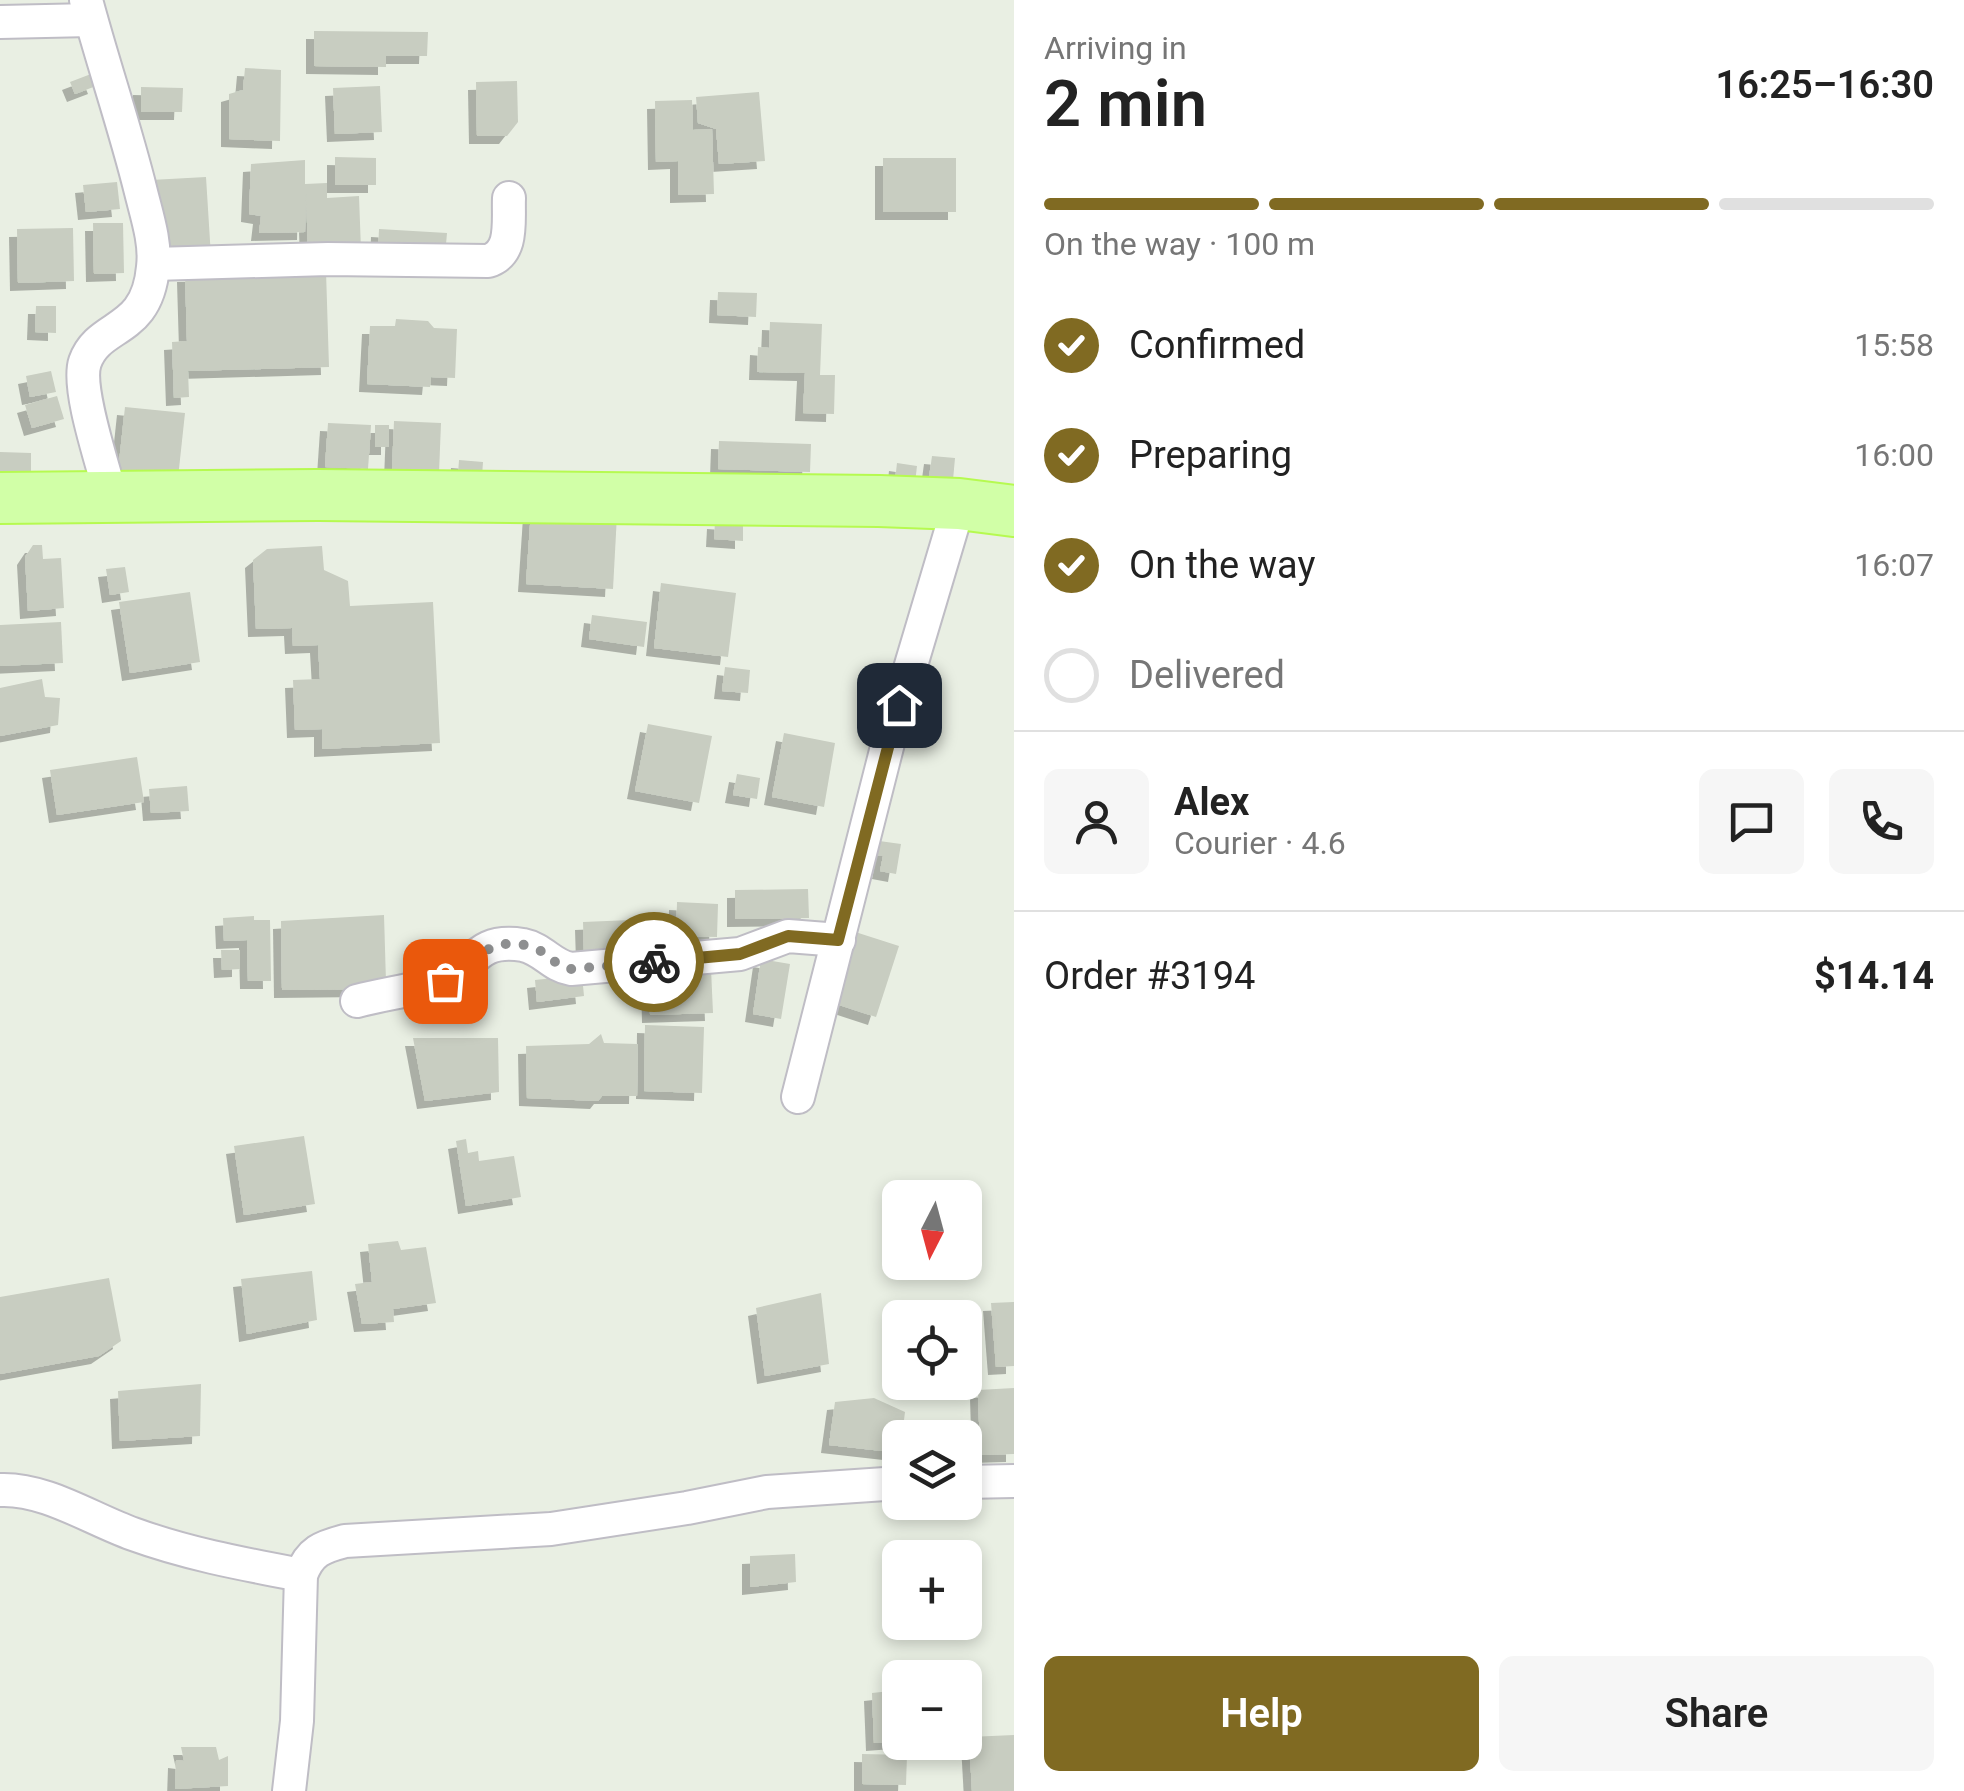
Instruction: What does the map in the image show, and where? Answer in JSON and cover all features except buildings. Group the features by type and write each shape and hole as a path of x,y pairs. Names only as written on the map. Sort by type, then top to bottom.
{"main road":[{"path":"0,498 318,494 958,504 1014,511"}],"street":[{"path":"0,22 88,10 150,228 154,264 148,297 130,322 92,350 82,375 112,497"},
{"path":"154,264 328,259 488,261 506,250 509,198"},
{"path":"798,1097 889,739 958,504"},
{"path":"357,1000 445,981 472,956 510,944 542,951 562,968 571,969 740,954 788,936 838,940"},
{"path":"982,1482 1014,1481"},
{"path":"289,1791 297,1721 301,1575 307,1559 320,1548 345,1541 550,1529 767,1492 882,1484"},
{"path":"0,1490 44,1498 201,1557 301,1575"}],"way so far":[{"path":"445,981 472,956 510,944 542,951 562,968 654,962"}],"route":[{"path":"654,962 740,954 788,936 838,940 899,705"}]}
